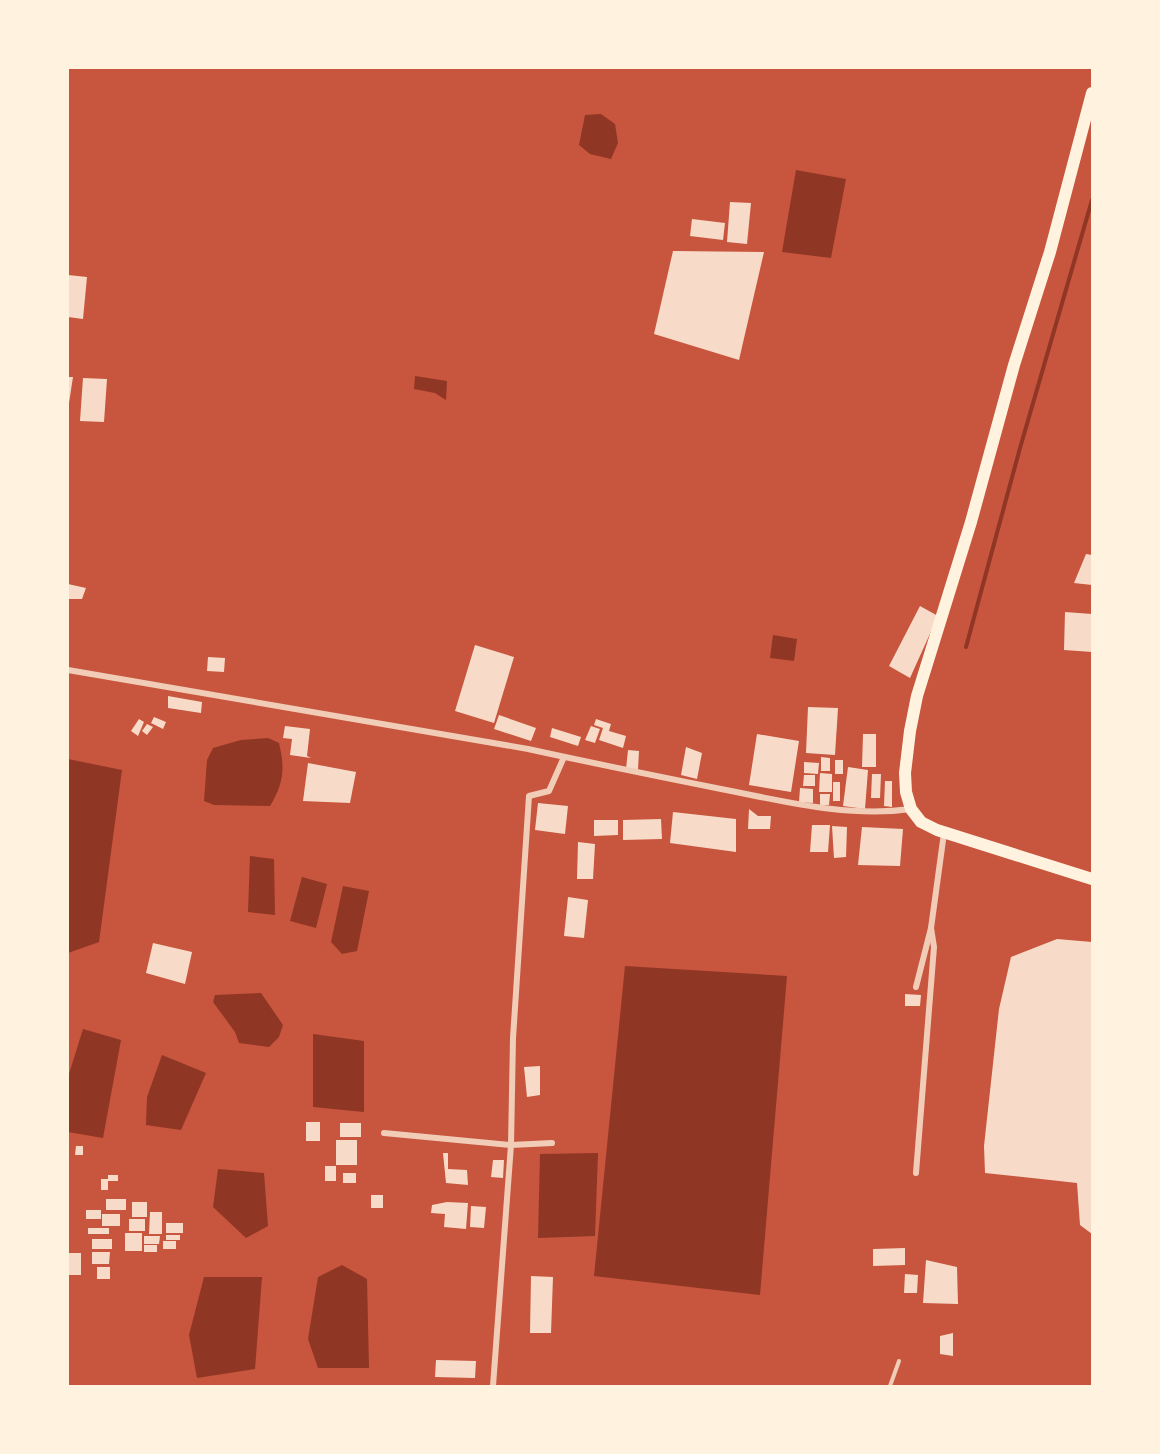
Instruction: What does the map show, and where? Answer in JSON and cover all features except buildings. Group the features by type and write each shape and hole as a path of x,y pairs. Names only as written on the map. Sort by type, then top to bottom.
{"highway":[{"path":"1092,93 1050,252 917,696 905,773 906,792 911,809 921,822 944,833 1092,879"}],"street":[{"path":"68,670 220,694 564,757 790,803 868,812 911,809"},
{"path":"493,1386 511,1144 513,1038 529,796 549,791 564,757"},
{"path":"916,987 932,928 944,833"},
{"path":"916,1173 934,947 932,928"},
{"path":"384,1133 511,1144 552,1143"}],"lane":[{"path":"890,1386 899,1361"}],"shaded area":[{"path":"601,114 615,124 618,143 611,159 590,154 579,145 585,115"},
{"path":"796,170 846,179 831,258 782,252"},
{"path":"415,376 447,381 446,400 435,393 414,389"},
{"path":"773,635 797,639 794,661 770,658"},
{"path":"268,738 279,743 282,760 281,783 270,806 214,805 204,801 207,760 213,748 241,740"},
{"path":"68,759 122,770 99,942 68,953"},
{"path":"250,856 274,859 275,915 248,912"},
{"path":"302,877 327,884 316,928 290,921"},
{"path":"343,886 369,891 357,951 342,954 331,942"},
{"path":"625,966 787,976 760,1295 594,1276"},
{"path":"261,993 283,1025 279,1037 269,1047 239,1043 235,1032 213,1002 215,995"},
{"path":"83,1029 121,1040 103,1138 68,1132 68,1077"},
{"path":"313,1034 364,1041 364,1112 313,1107"},
{"path":"162,1055 206,1073 181,1130 146,1125 147,1097"},
{"path":"598,1153 595,1236 538,1238 540,1154"},
{"path":"218,1169 264,1173 268,1226 246,1238 213,1207"},
{"path":"342,1265 367,1279 369,1368 318,1368 308,1339 318,1277"},
{"path":"204,1277 262,1277 255,1369 197,1378 189,1335"}],"waterway":[{"path":"966,647 1020,448 1092,200"}]}
